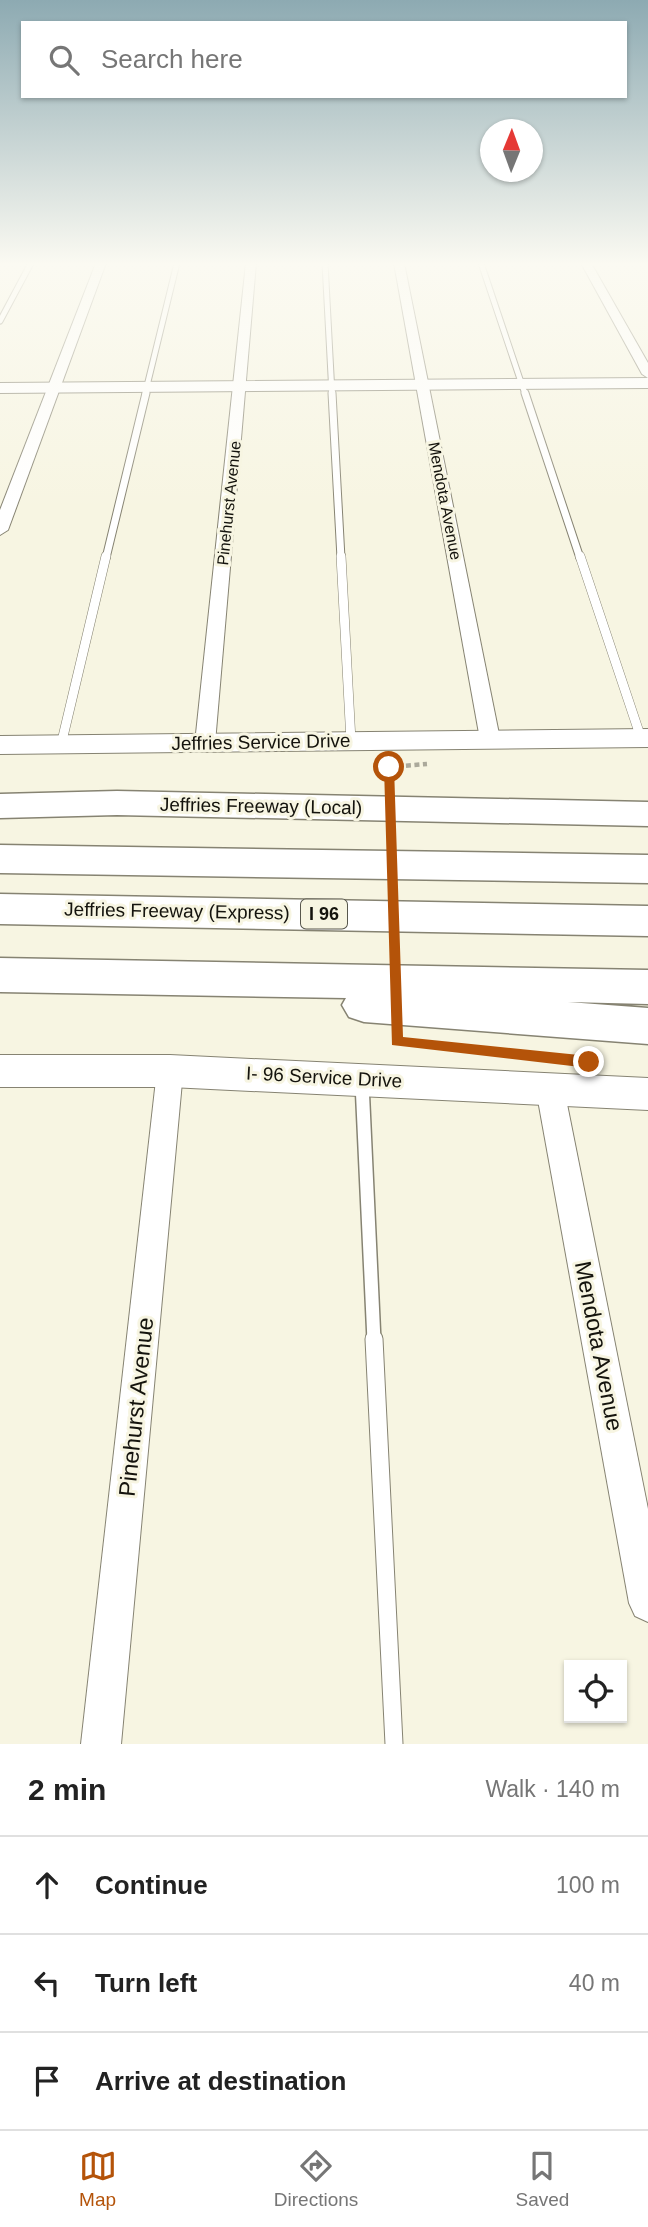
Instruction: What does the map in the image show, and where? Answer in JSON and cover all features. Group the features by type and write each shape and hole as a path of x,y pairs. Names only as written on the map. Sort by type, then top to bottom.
{"highway":[{"path":"376,808 551,791 648,792"},
{"name":"Jeffries Freeway (Local)","path":"0,806 117,803 648,814"},
{"path":"0,859 648,869"},
{"name":"Jeffries Freeway (Express)","path":"0,909 648,921"},
{"path":"0,975 648,987"},
{"path":"164,977 288,998 648,1026"}],"street":[{"path":"0,530 70,344"},
{"name":"Pinehurst Avenue","path":"205,743 244,344"},
{"name":"Mendota Avenue","path":"415,344 490,739"},
{"path":"631,344 648,374"},
{"path":"0,388 648,383"},
{"name":"Jeffries Service Drive","path":"0,745 645,738"},
{"name":"I- 96 Service Drive","path":"0,1071 170,1071 648,1094"},
{"name":"Pinehurst Avenue","path":"101,1744 170,1071"},
{"name":"Mendota Avenue","path":"550,1088 648,1603"}],"lane":[{"path":"61,744 158,344"},
{"path":"330,344 351,741"},
{"path":"509,344 645,738"},
{"path":"362,1079 394,1744"}],"path":[{"path":"389,767 397,1041 589,1062 595,1091"}],"route":[{"path":"389,767 397,1041 589,1062"}]}
